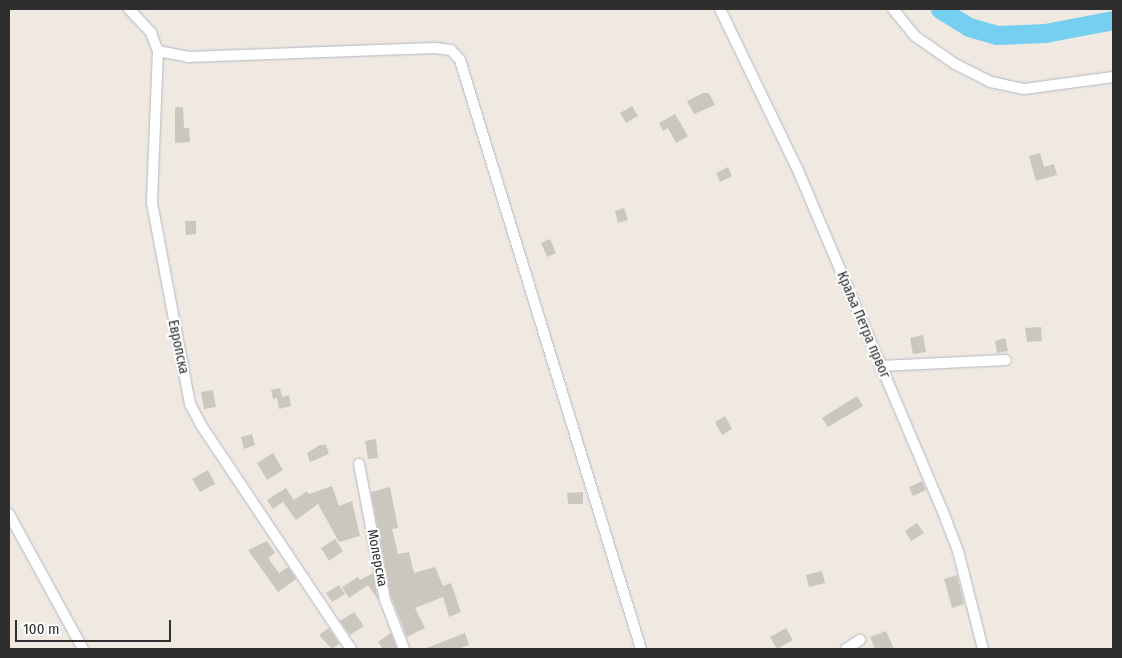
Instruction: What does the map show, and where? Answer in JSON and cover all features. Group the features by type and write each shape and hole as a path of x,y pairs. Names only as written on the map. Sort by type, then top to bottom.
{"street":[{"name":"Европска","path":"129,9 151,33 158,51 152,203 190,404 201,425 351,649"},
{"name":"Краља Петра првог","path":"720,9 797,168 954,539 983,649"},
{"path":"893,9 915,36 955,64 991,82 1024,89 1113,76"},
{"path":"158,51 188,57 435,48 451,50 460,60 641,649"},
{"path":"880,366 1006,360"},
{"name":"Молерска","path":"359,464 385,600 404,649"},
{"path":"9,514 83,649"},
{"path":"846,649 860,640"}],"building":[{"path":"703,93 709,93 715,105 694,114 687,101"},
{"path":"632,106 638,116 626,123 620,113"},
{"path":"175,107 183,107 184,128 189,128 190,142 175,143"},
{"path":"675,114 688,136 676,143 668,128 663,131 659,123"},
{"path":"1040,153 1044,167 1054,164 1057,175 1036,181 1029,156"},
{"path":"728,167 732,176 720,182 716,173"},
{"path":"624,208 628,220 618,223 615,211"},
{"path":"185,221 196,221 196,234 186,235"},
{"path":"550,239 556,253 547,257 541,243"},
{"path":"1041,327 1042,341 1027,342 1025,328"},
{"path":"923,335 926,352 913,354 910,338"},
{"path":"1005,338 1008,351 997,353 995,341"},
{"path":"280,388 282,397 289,395 291,406 279,409 277,398 273,399 271,390"},
{"path":"213,390 216,407 204,409 201,392"},
{"path":"857,396 863,406 828,427 822,418"},
{"path":"725,416 732,429 722,435 715,422"},
{"path":"252,434 255,445 244,449 241,437"},
{"path":"376,439 378,458 368,459 365,441"},
{"path":"320,445 326,445 329,454 310,462 307,453"},
{"path":"273,453 283,470 267,480 257,463"},
{"path":"208,470 215,484 200,492 192,479"},
{"path":"922,481 926,490 913,496 909,487"},
{"path":"332,486 339,506 352,501 360,536 339,542 318,504 296,520 283,502 273,509 267,500 286,488 294,500 307,491 309,494"},
{"path":"390,487 398,528 392,529 398,554 409,552 414,573 435,567 443,586 451,583 461,612 449,617 443,597 415,608 425,628 407,637 391,596 371,492"},
{"path":"583,492 583,504 568,504 567,493"},
{"path":"917,523 924,533 911,541 905,531"},
{"path":"335,539 343,551 329,561 321,548"},
{"path":"267,541 275,553 268,558 279,573 288,567 296,579 278,592 248,550"},
{"path":"822,571 825,583 809,587 806,575"},
{"path":"373,573 378,600 368,585 349,598 342,587 358,577 360,580"},
{"path":"957,575 964,604 952,608 944,579"},
{"path":"339,585 345,594 332,602 326,593"},
{"path":"354,612 364,626 350,635 340,621"},
{"path":"329,628 339,644 332,649 319,635"},
{"path":"786,628 793,640 777,649 770,637"},
{"path":"886,631 894,649 875,649 870,637"},
{"path":"391,633 397,649 383,649 378,642"},
{"path":"465,633 469,645 458,649 424,649"}],"waterway":[{"path":"940,9 969,27 997,35 1045,33 1113,20"}]}
